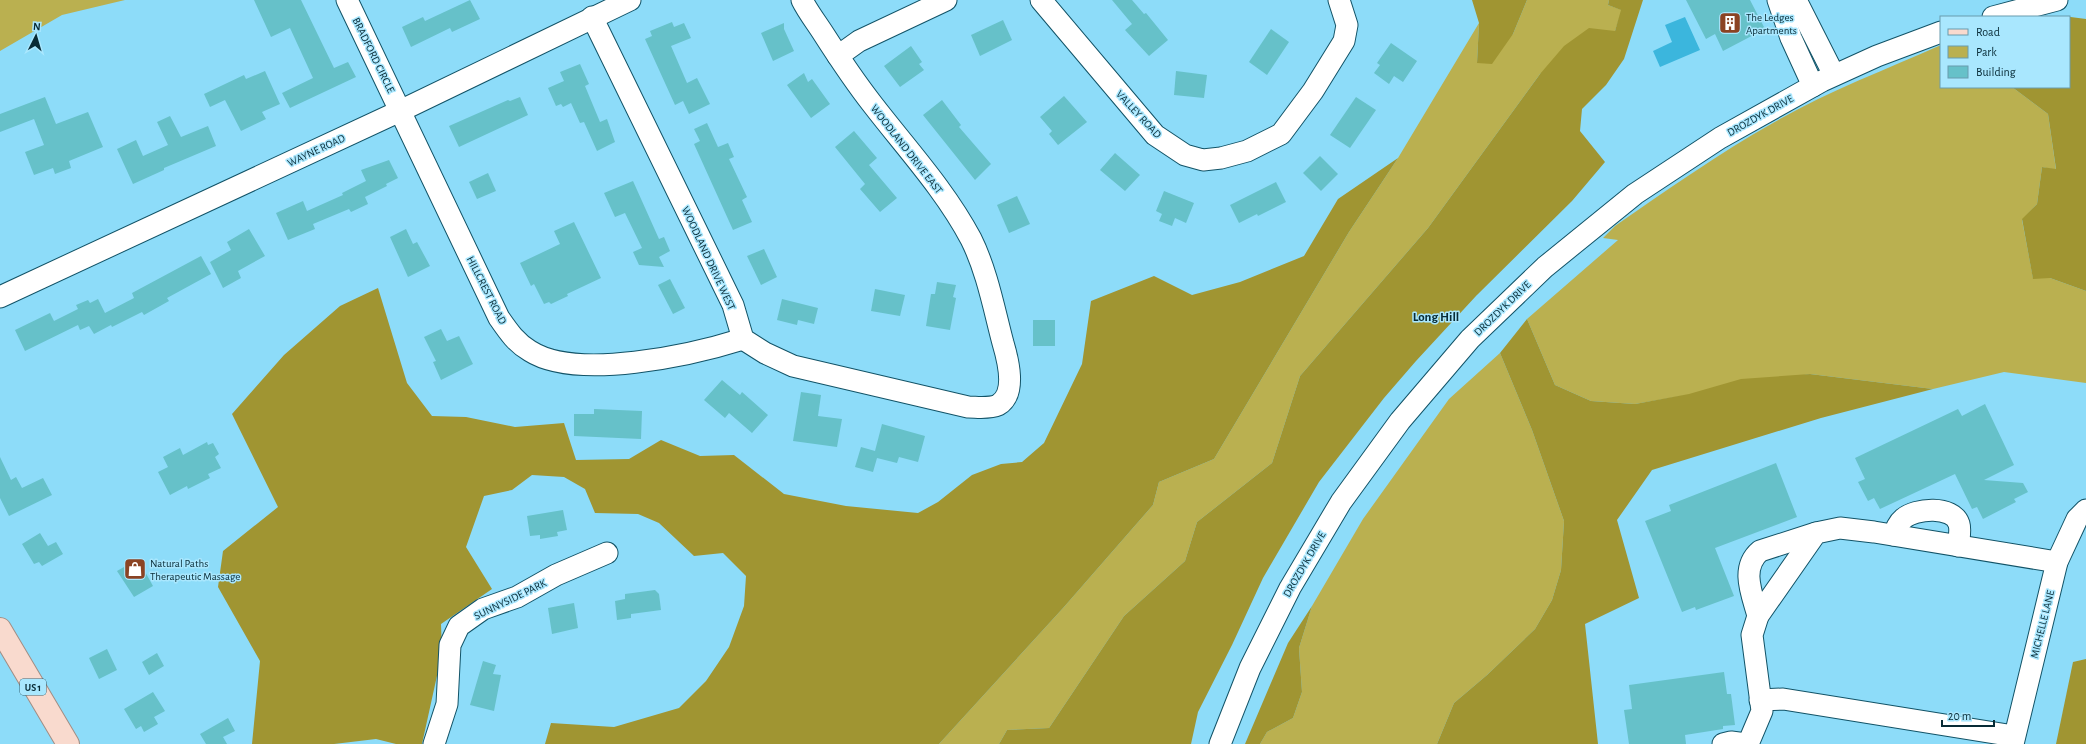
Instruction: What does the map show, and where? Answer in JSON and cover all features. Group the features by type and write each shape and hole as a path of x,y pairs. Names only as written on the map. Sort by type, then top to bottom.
{"main road":[{"name":"US 1","path":"0,629 68,744"}],"street":[{"name":"BRADFORD CIRCLE","path":"347,0 400,111"},
{"name":"WAYNE ROAD","path":"0,297 400,111 592,17 630,0"},
{"name":"WOODLAND DRIVE EAST","path":"743,339 764,353 793,366 960,405 985,408 996,405 1004,400 1008,390 1006,354 984,272 971,240 955,212 919,160 873,105 838,56 802,0"},
{"path":"838,56 859,42 946,0"},
{"name":"VALLEY ROAD","path":"1041,0 1155,135 1184,155 1203,160 1247,151 1281,134 1313,91 1344,41 1347,25 1339,0"},
{"path":"1778,0 1791,38 1813,86"},
{"path":"1796,0 1834,75"},
{"path":"1997,16 2057,0"},
{"name":"WOODLAND DRIVE WEST","path":"592,17 733,305 743,339"},
{"name":"DROZDYK DRIVE","path":"1220,744 1250,668 1283,601 1341,502 1400,421 1470,339 1545,267 1635,194 1720,138 1834,75 1877,56 1940,32"},
{"name":"HILLCREST ROAD","path":"400,111 499,318 512,337 530,352 552,360 581,365 611,365 708,350 743,339"},
{"path":"1894,535 1899,524 1911,514 1927,510 1945,512 1954,516 1959,523 1960,532 1958,546"},
{"name":"MICHELLE LANE","path":"2013,740 2057,562 2077,519 2086,510"},
{"path":"1758,616 1749,582 1750,563 1753,557 1760,551 1816,533 1840,528 1894,535 2057,562"},
{"path":"1723,744 1731,742 1747,744 1762,711 1752,635 1758,616 1816,533"},
{"name":"SUNNYSIDE PARK","path":"434,744 447,704 450,645 459,626 483,609 517,597 556,575 607,553"},
{"path":"1760,700 1783,699 2013,740"}],"green space":[{"path":"0,0 125,0 62,15 0,51"},
{"path":"1527,0 1609,0 1608,5 1622,10 1615,31 1540,74 1428,228 1300,376 1272,463 1197,522 1185,561 1124,616 1049,728 1007,730 999,744 939,744 1064,607 1153,505 1159,482 1214,459 1349,232 1398,158 1479,23 1477,63 1513,34"},
{"path":"1940,45 1940,88 2013,88 2048,114 2056,170 2042,167 2037,204 2022,220 2033,278 2050,278 2086,291 2086,383 2004,372 1933,389 1810,374 1635,404 1591,401 1555,385 1527,319 1618,240 1603,238 1615,226 1713,160 1793,112 1835,91"},
{"path":"1500,353 1532,430 1564,521 1561,570 1552,600 1535,629 1487,675 1454,703 1437,744 1260,744 1267,732 1293,718 1302,692 1299,648 1312,606 1363,519 1449,399"}],"shaded area":[{"path":"1472,0 1527,0 1513,34 1492,64 1477,63 1479,23"},
{"path":"1609,0 1643,0 1624,59 1606,85 1582,109 1580,131 1605,162 1572,201 1476,296 1416,361 1384,398 1319,482 1263,578 1232,645 1198,712 1191,744 999,744 1007,730 1049,728 1124,616 1185,561 1197,522 1272,463 1300,376 1428,228 1540,74 1564,46 1589,28 1615,31 1621,10 1608,5"},
{"path":"2070,17 2086,19 2086,291 2050,278 2033,279 2022,219 2037,204 2042,167 2056,169 2048,114 2013,88 2070,88"},
{"path":"1398,158 1349,232 1214,459 1159,482 1153,505 1064,607 939,744 545,744 551,723 614,727 679,708 706,681 729,647 744,606 746,576 723,553 694,556 659,523 638,514 595,513 585,489 564,477 532,475 512,490 484,496 466,547 492,589 441,624 442,653 422,744 396,744 376,739 334,744 252,744 260,661 218,587 223,551 278,507 232,414 284,355 340,306 378,288 407,383 432,416 466,417 515,427 564,423 576,460 629,459 661,440 700,456 734,455 784,494 846,506 918,513 938,502 972,475 1001,464 1022,462 1044,443 1082,364 1091,301 1154,276 1192,295 1240,282 1304,256 1338,199"},
{"path":"1527,319 1555,385 1591,401 1635,404 1689,394 1741,379 1810,374 1933,389 1821,418 1652,470 1617,520 1639,598 1585,624 1598,744 1437,744 1454,703 1487,675 1535,629 1552,600 1561,570 1564,521 1532,430 1500,353"},
{"path":"1312,606 1299,648 1302,692 1293,718 1267,732 1260,744 1245,744 1288,643"},
{"path":"2086,659 2086,744 2056,744 2073,662"}],"water":[{"path":"1685,17 1700,50 1660,67 1653,51 1672,42 1665,25"}],"building":[{"path":"254,0 301,0 334,68 348,62 356,77 290,108 282,93 313,78 290,28 271,37"},
{"path":"470,0 480,19 452,32 450,28 411,47 402,27 423,17 425,21"},
{"path":"1112,0 1132,0 1144,14 1146,13 1168,40 1149,56 1125,30 1132,24"},
{"name":"The Ledges Apartments","path":"1686,0 1750,0 1765,29 1723,51 1715,34 1706,39"},
{"path":"1003,20 1012,40 980,56 971,35"},
{"path":"672,22 674,27 684,23 691,38 671,46 687,83 697,78 710,104 689,114 683,101 675,105 645,39 652,36 650,31"},
{"path":"784,23 784,29 794,51 773,61 761,33"},
{"path":"1271,29 1289,42 1267,75 1249,62"},
{"path":"1391,43 1417,61 1403,82 1394,76 1389,84 1374,73 1380,65 1377,63"},
{"path":"911,46 922,62 919,64 924,70 900,87 884,66"},
{"path":"580,64 589,84 585,86 600,122 607,119 615,142 597,151 584,122 580,123 571,103 563,107 561,104 556,106 548,88 564,81 560,72"},
{"path":"265,71 280,104 262,112 266,119 241,131 225,100 210,107 204,94 244,75 246,79"},
{"path":"1176,71 1207,75 1204,98 1174,95"},
{"path":"804,73 808,82 812,79 830,104 811,118 787,85"},
{"path":"1064,96 1087,122 1058,145 1049,134 1052,131 1040,117"},
{"path":"45,97 56,124 88,112 103,147 69,161 71,168 55,174 53,168 34,175 25,152 44,145 34,119 0,132 0,114"},
{"path":"520,97 528,115 459,147 449,126 508,100 510,101"},
{"path":"1356,97 1376,110 1350,148 1330,135"},
{"path":"942,100 961,125 959,127 991,164 975,180 923,115"},
{"path":"170,116 181,137 208,126 216,146 164,168 164,170 133,184 117,149 136,140 143,156 168,145 157,122"},
{"path":"707,123 718,147 728,143 734,157 729,159 747,197 742,200 752,222 733,230 694,144 700,141 694,129"},
{"path":"854,131 877,158 869,165 897,198 880,212 860,189 865,184 835,147"},
{"path":"1115,153 1140,175 1125,191 1100,170"},
{"path":"1320,156 1338,174 1321,191 1303,173"},
{"path":"389,160 398,178 386,184 387,186 365,197 368,204 351,212 349,209 313,224 315,229 288,240 276,213 303,201 307,211 343,195 342,193 366,181 361,170"},
{"path":"488,173 496,191 477,199 469,182"},
{"path":"633,181 659,239 664,237 670,251 659,257 664,267 639,265 633,252 642,248 625,213 615,217 604,193"},
{"path":"1276,182 1286,202 1258,216 1257,214 1239,223 1230,205"},
{"path":"1164,191 1194,203 1186,223 1175,218 1172,226 1159,221 1162,214 1156,211"},
{"path":"1017,196 1030,224 1009,233 997,205"},
{"path":"574,222 601,278 567,294 568,296 551,304 549,302 544,304 534,284 531,286 520,263 560,244 554,231"},
{"path":"249,229 265,256 238,271 241,278 223,288 210,262 231,250 227,242"},
{"path":"406,229 413,244 417,242 430,266 408,277 390,237"},
{"path":"764,249 777,277 761,285 747,256"},
{"path":"201,256 211,274 167,298 169,301 144,315 142,312 94,334 89,326 80,330 78,325 25,351 15,330 50,313 54,321 78,309 76,305 88,300 90,303 98,299 105,313 134,298 132,293"},
{"path":"670,279 685,308 673,314 658,285"},
{"path":"937,282 956,285 953,297 956,298 950,330 926,326 931,294 935,294"},
{"path":"875,289 905,295 900,316 871,311"},
{"path":"782,299 818,308 814,324 798,320 797,325 777,320"},
{"path":"1033,320 1055,320 1055,346 1033,346"},
{"path":"441,329 447,341 459,336 473,364 441,380 433,362 436,361 424,337"},
{"path":"722,380 740,395 742,392 768,415 752,433 729,413 725,418 704,400"},
{"path":"801,392 821,395 818,416 842,419 837,447 793,441"},
{"path":"1985,404 2014,465 1984,480 2023,483 2028,492 2014,499 2016,502 1983,519 1977,507 1972,509 1955,474 1880,509 1874,498 1868,501 1858,482 1865,479 1855,458 1958,409 1962,416"},
{"path":"594,409 642,411 641,439 574,436 574,414 594,414"},
{"path":"882,424 925,436 918,462 899,457 897,463 877,458 873,472 855,467 861,447 875,451"},
{"path":"207,442 208,445 213,443 219,454 215,457 221,468 208,474 210,478 188,489 187,486 170,495 158,472 168,467 163,457 180,448 183,455"},
{"path":"0,457 11,480 16,477 22,488 43,478 52,495 9,516 0,498"},
{"path":"1776,463 1797,517 1715,548 1734,596 1696,610 1695,607 1682,612 1645,521 1671,511 1669,505"},
{"path":"563,510 567,530 557,532 558,536 540,539 540,535 530,536 527,516"},
{"path":"40,533 48,546 56,542 63,554 42,566 39,562 34,564 22,544"},
{"path":"138,559 153,586 134,597 117,571"},
{"path":"655,590 659,594 661,610 631,614 631,618 617,620 615,601 625,599 625,594"},
{"path":"574,603 578,628 552,634 548,608"},
{"path":"107,649 117,670 99,679 89,658"},
{"path":"157,653 164,666 149,675 142,662"},
{"path":"483,661 496,665 493,674 501,675 494,711 470,705"},
{"path":"1724,672 1727,694 1731,694 1735,725 1723,726 1723,729 1685,735 1686,744 1629,744 1624,710 1632,709 1629,685"},
{"path":"153,692 165,711 154,717 158,724 144,732 141,726 136,729 124,709"},
{"path":"228,718 235,731 223,737 227,744 206,744 200,734"}],"place":[{"name":"The Ledges Apartments","path":"1730,23"},
{"name":"Natural Paths Therapeutic Massage","path":"135,569"}],"district":[{"name":"Long Hill","path":"1436,316"}]}
